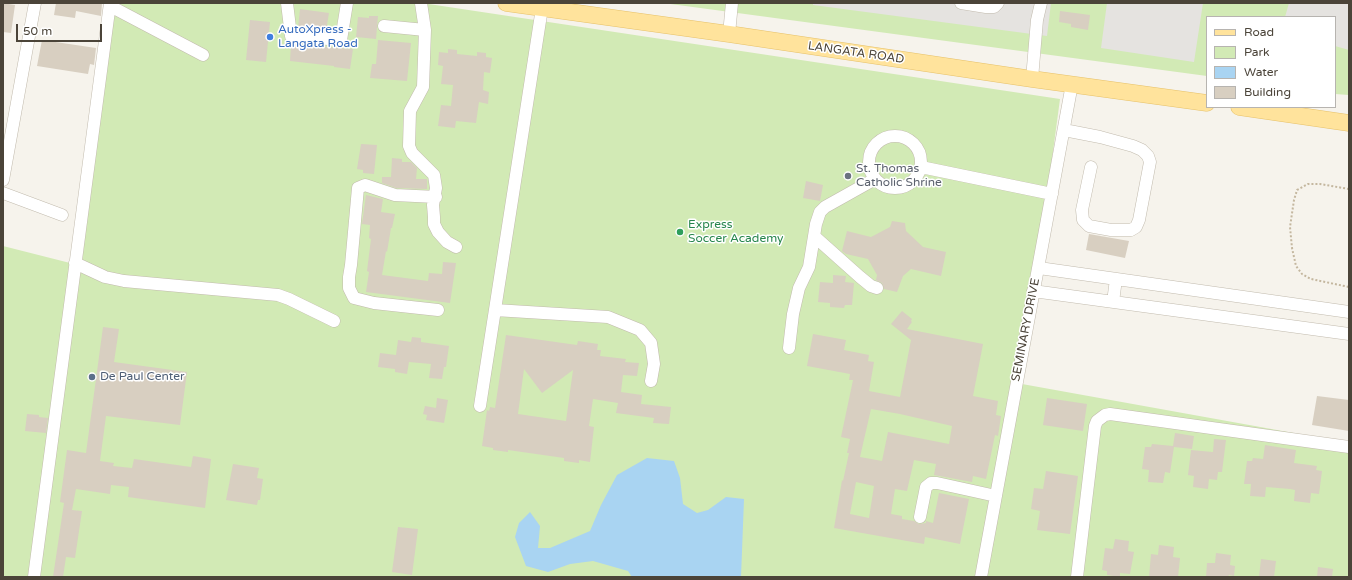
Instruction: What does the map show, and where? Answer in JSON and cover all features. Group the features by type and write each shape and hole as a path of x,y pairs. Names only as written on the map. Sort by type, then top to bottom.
{"main road":[{"name":"LANGATA ROAD","path":"506,3 1206,103"},
{"path":"1246,108 1349,122"}],"street":[{"path":"3,180 35,3"},
{"path":"287,3 292,36 341,40 347,3"},
{"path":"421,3 425,30 423,87 410,111 409,146 412,153 434,175 436,188 436,197 433,205 434,224 438,232 447,242 456,247"},
{"path":"729,34 732,3"},
{"path":"961,3 986,7 994,7 998,3"},
{"path":"1032,79 1037,20 1041,3"},
{"path":"34,577 110,5 203,55"},
{"path":"480,406 542,8"},
{"path":"384,26 425,30"},
{"name":"SEMINARY DRIVE","path":"981,577 1072,84"},
{"path":"1064,130 1100,137 1133,146 1142,150 1148,156 1150,162 1139,220 1136,227 1131,230 1111,230 1089,226 1083,220 1082,210 1091,167"},
{"path":"893,135 912,141 918,148 922,158 918,176 911,183 902,188 888,187 875,179 870,171 869,161 871,152 876,144 884,138 893,135"},
{"path":"921,167 1052,194"},
{"path":"789,348 794,308 799,288 809,267 816,224 820,212 825,207 875,179"},
{"path":"436,197 395,195 366,185 358,188 349,288 354,298 374,303 438,310"},
{"path":"3,193 62,215"},
{"path":"814,236 860,277 871,286 877,288"},
{"path":"75,262 105,277 124,281 278,295 334,321"},
{"path":"1039,268 1349,312"},
{"path":"1113,302 1116,279"},
{"path":"1033,291 1349,334"},
{"path":"1262,322 1265,300"},
{"path":"495,310 608,317 640,330 651,343 654,364 651,381"},
{"path":"1077,577 1095,426 1097,421 1105,415 1110,414 1349,447"},
{"path":"920,517 926,487 931,483 938,483 996,496"}],"path":[{"path":"1349,189 1320,184 1308,184 1297,190 1290,227 1292,248 1296,266 1302,274 1311,279 1349,287"}],"green space":[{"path":"110,3 422,3 1060,99 1022,384 1349,443 1349,577 3,577 3,246 74,264"},
{"path":"663,3 1349,3 1349,95 1336,94 1336,16 1206,16 1206,76"}],"shaded area":[{"path":"813,3 1051,3 1047,36 813,5"},
{"path":"1107,3 1203,3 1194,62 1101,48"},
{"path":"1289,3 1349,3 1349,50 1336,46 1336,16 1285,16"}],"water":[{"path":"647,458 674,461 680,478 683,504 697,513 708,510 726,497 744,499 741,577 632,577 628,571 593,561 570,564 548,572 526,566 515,537 519,523 530,512 540,526 538,548 550,548 590,531 601,505 617,475"}],"building":[{"path":"3,3 15,5 11,33 3,32"},
{"path":"56,3 102,3 101,16 76,11 75,18 54,15"},
{"path":"300,9 329,13 326,31 298,29"},
{"path":"1060,11 1090,15 1088,30 1071,27 1071,24 1059,22"},
{"path":"369,16 378,16 376,39 356,37 358,17 369,18"},
{"path":"250,20 270,22 266,62 246,60"},
{"path":"42,40 96,48 94,65 90,64 88,74 37,66"},
{"path":"378,40 411,43 407,81 370,78 372,64 376,64"},
{"path":"291,44 353,49 350,69 290,61"},
{"path":"448,49 457,50 457,54 477,56 477,52 486,53 486,57 492,58 490,73 484,72 483,90 489,92 488,104 479,102 476,123 456,121 455,128 438,126 441,105 451,106 453,85 441,84 443,66 438,65 439,52 448,53"},
{"path":"361,144 377,145 374,174 363,173 363,170 357,169"},
{"path":"392,158 402,159 402,162 411,162 417,168 416,179 427,179 427,189 396,188 382,183 382,177 391,177"},
{"path":"806,181 823,185 820,201 803,198"},
{"path":"366,195 383,199 381,212 395,214 382,275 428,281 429,273 442,274 443,262 456,263 450,303 366,292 371,239 369,238 370,225 362,224"},
{"path":"892,221 905,223 906,231 923,247 946,252 941,276 911,269 903,276 897,292 884,289 882,283 876,280 877,275 868,259 846,254 842,251 847,231 871,237 890,227"},
{"path":"1089,234 1129,241 1125,258 1086,250"},
{"path":"833,275 846,276 845,282 854,283 852,305 845,305 844,308 830,307 830,303 818,302 820,282 833,283"},
{"path":"902,311 912,319 912,322 907,329 983,344 973,396 998,401 996,415 1001,416 998,436 995,435 986,479 973,476 972,482 934,475 936,464 914,460 907,491 895,489 891,514 902,516 902,519 914,521 919,524 926,523 926,521 933,523 939,493 969,499 960,544 925,537 924,544 834,528 842,480 843,481 849,453 847,453 850,439 841,437 853,380 849,380 850,374 807,366 813,334 846,340 844,350 869,355 868,361 874,362 869,391 900,397 911,340 891,324","holes":["871,409 952,426 949,444 888,432 882,461 860,457","856,482 874,486 869,518 850,514"]},
{"path":"103,327 119,329 114,362 187,372 180,425 106,416 100,461 114,463 113,466 132,468 134,459 191,467 193,456 211,459 205,508 128,497 129,487 111,485 110,494 76,489 72,510 82,511 75,558 66,557 63,577 53,577 64,503 60,502 67,450 86,453"},
{"path":"506,335 577,345 578,341 598,344 597,350 601,350 600,356 626,359 625,362 639,363 637,376 623,375 621,392 642,395 641,404 671,407 669,424 653,423 654,418 616,413 618,403 593,399 589,426 594,427 590,462 579,460 579,463 564,461 564,458 508,450 508,452 493,450 493,448 482,446 487,410 489,411 490,407 495,408","holes":["524,369 542,393 573,370 566,421 518,414"]},
{"path":"412,337 421,338 421,342 449,346 446,367 444,367 442,379 429,378 431,364 409,362 407,374 395,372 395,369 378,367 380,353 396,355 398,340 411,342"},
{"path":"1317,396 1349,400 1349,431 1312,425"},
{"path":"437,398 448,400 444,423 426,420 427,415 423,414 425,406 436,408"},
{"path":"1047,398 1087,404 1083,431 1043,425"},
{"path":"27,414 39,415 39,417 48,418 46,433 25,431"},
{"path":"1175,433 1194,436 1192,449 1174,447 1170,473 1165,472 1163,483 1148,482 1149,470 1142,469 1145,447 1151,447 1152,444 1173,446"},
{"path":"1214,439 1226,440 1222,472 1218,472 1217,480 1209,479 1208,489 1193,487 1194,476 1188,475 1191,450 1213,452"},
{"path":"1265,445 1296,450 1294,463 1317,466 1316,470 1322,471 1319,494 1311,493 1310,503 1294,501 1295,490 1290,489 1266,487 1265,497 1250,496 1251,484 1244,484 1247,461 1252,461 1253,458 1263,459"},
{"path":"233,464 259,468 257,478 263,479 260,500 258,500 257,505 226,500"},
{"path":"1046,471 1078,476 1070,534 1037,530 1040,511 1031,509 1034,488 1043,489"},
{"path":"398,527 418,529 412,575 392,572"},
{"path":"1115,539 1129,541 1128,551 1134,552 1130,574 1120,573 1120,577 1107,575 1107,571 1102,570 1105,548 1113,549"},
{"path":"1159,545 1174,547 1173,557 1180,558 1178,577 1149,577 1151,554 1158,555"},
{"path":"1216,553 1231,555 1230,565 1235,566 1234,576 1206,577 1207,563 1215,563"},
{"path":"1261,559 1276,561 1274,577 1259,577"},
{"path":"1318,567 1333,569 1332,577 1317,577"}],"place":[{"name":"AutoXpress - Langata Road","path":"270,37"},
{"name":"St. Thomas Catholic Shrine","path":"848,176"},
{"name":"Express Soccer Academy","path":"680,232"},
{"name":"De Paul Center","path":"92,377"}]}
